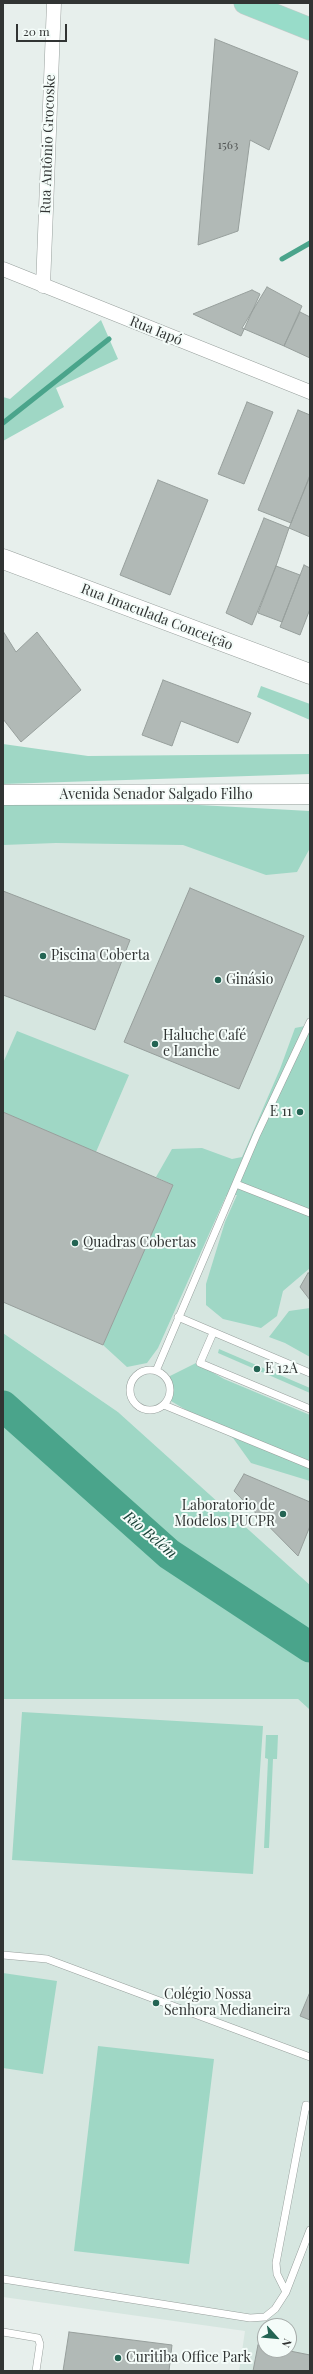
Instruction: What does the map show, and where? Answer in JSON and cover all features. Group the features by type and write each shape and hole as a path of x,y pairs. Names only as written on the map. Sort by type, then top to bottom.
{"main road":[{"path":"245,3 310,30"},
{"name":"Rua Imaculada Conceição","path":"3,559 310,674"},
{"name":"Avenida Senador Salgado Filho","path":"3,795 310,794"}],"street":[{"name":"Rua Antônio Grocoske","path":"43,286 54,3"},
{"name":"Rua Iapó","path":"3,268 43,286 310,392"}],"lane":[{"path":"156,1371 257,1134 310,1022"},
{"path":"236,1184 310,1213"},
{"path":"178,1317 310,1373"},
{"path":"213,1333 200,1363 310,1409"},
{"path":"144,1371 156,1371 165,1377 170,1386 169,1396 164,1405 153,1410 141,1409 132,1401 129,1389 134,1377 144,1371"},
{"path":"164,1405 310,1465"},
{"path":"3,1955 46,1959 310,2057"},
{"path":"286,2292 277,2274 276,2263 306,2105 310,2106"},
{"path":"3,2279 250,2318 265,2317 275,2309 286,2292 310,2230"},
{"path":"3,2332 38,2338 40,2344 36,2371"}],"shaded area":[{"path":"3,819 310,827 310,1585 118,1412 3,1333"},
{"name":"Colégio Nossa Senhora Medianeira","path":"3,1699 298,1699 310,1710 310,2371 239,2371 245,2331 3,2297"}],"green space":[{"path":"101,320 118,359 56,388 64,407 3,441 3,397 10,399"},
{"path":"261,686 310,704 310,720 257,697"},
{"path":"3,744 88,756 310,754 310,774 3,784"},
{"path":"180,804 310,811 310,848 297,872 266,875 183,845 56,843 3,845 3,805"},
{"path":"310,1025 310,1268 283,1291 277,1316 261,1328 223,1319 206,1305 206,1284 225,1222 237,1195 226,1196 158,1348 147,1363 127,1367 103,1345 173,1185 156,1177 172,1149 202,1148 232,1159 242,1157 280,1069 295,1028"},
{"path":"17,1031 129,1075 96,1152 3,1112 3,1063"},
{"path":"310,1308 310,1357 285,1343 269,1337 289,1311"},
{"path":"3,1333 118,1412 310,1585 310,1710 298,1699 3,1699"},
{"path":"219,1349 310,1388 310,1393 218,1353"},
{"path":"196,1363 224,1379 310,1415 310,1481 251,1463 233,1438 171,1401 170,1376"},
{"path":"22,1712 263,1726 253,1874 12,1860"},
{"path":"266,1735 278,1735 277,1759 273,1759 269,1848 264,1848 268,1759 265,1758"},
{"path":"3,1973 57,1981 43,2074 3,2068"},
{"path":"98,2046 214,2059 189,2264 74,2251"}],"building":[{"path":"215,39 298,72 269,150 250,140 238,231 198,245"},
{"path":"267,287 302,306 284,346 242,328"},
{"path":"252,290 260,294 241,336 193,314"},
{"path":"300,312 310,317 310,358 284,346"},
{"path":"247,402 273,412 244,484 218,474"},
{"path":"298,410 310,415 310,475 291,523 258,510"},
{"path":"310,476 310,537 289,528"},
{"path":"158,480 208,500 170,595 120,575"},
{"path":"264,518 289,528 276,566 252,625 226,613"},
{"path":"304,565 310,568 310,609 300,635 280,627"},
{"path":"276,566 300,575 282,622 258,613"},
{"path":"3,631 16,652 37,632 81,690 21,742 3,719"},
{"path":"163,680 251,713 238,743 181,721 172,746 142,735"},
{"path":"190,888 304,936 239,1089 124,1042"},
{"path":"3,891 130,940 95,1030 3,995"},
{"name":"Quadras Cobertas","path":"3,1112 173,1185 103,1345 3,1302"},
{"path":"308,1273 310,1273 310,1300 300,1287"},
{"name":"Laboratorio de Modelos PUCPR","path":"244,1474 310,1502 310,1526 298,1556 234,1491"},
{"path":"310,1992 310,2020 300,2016"},
{"name":"Curitiba Office Park","path":"69,2332 172,2345 169,2371 63,2371"},
{"path":"257,2350 257,2358 297,2358 297,2352 310,2355 310,2371 253,2371"}],"waterway":[{"path":"282,259 310,243"},
{"path":"3,423 109,339"},
{"name":"Rio Belém","path":"3,1406 169,1554 310,1647"}],"place":[{"name":"Piscina Coberta","path":"43,956"},
{"name":"Ginásio","path":"218,980"},
{"name":"Haluche Café e Lanche","path":"155,1044"},
{"name":"E 11","path":"300,1112"},
{"name":"Quadras Cobertas","path":"75,1243"},
{"name":"E 12A","path":"257,1369"},
{"name":"Laboratorio de Modelos PUCPR","path":"283,1514"},
{"name":"Colégio Nossa Senhora Medianeira","path":"156,2003"},
{"name":"Curitiba Office Park","path":"118,2358"}]}
